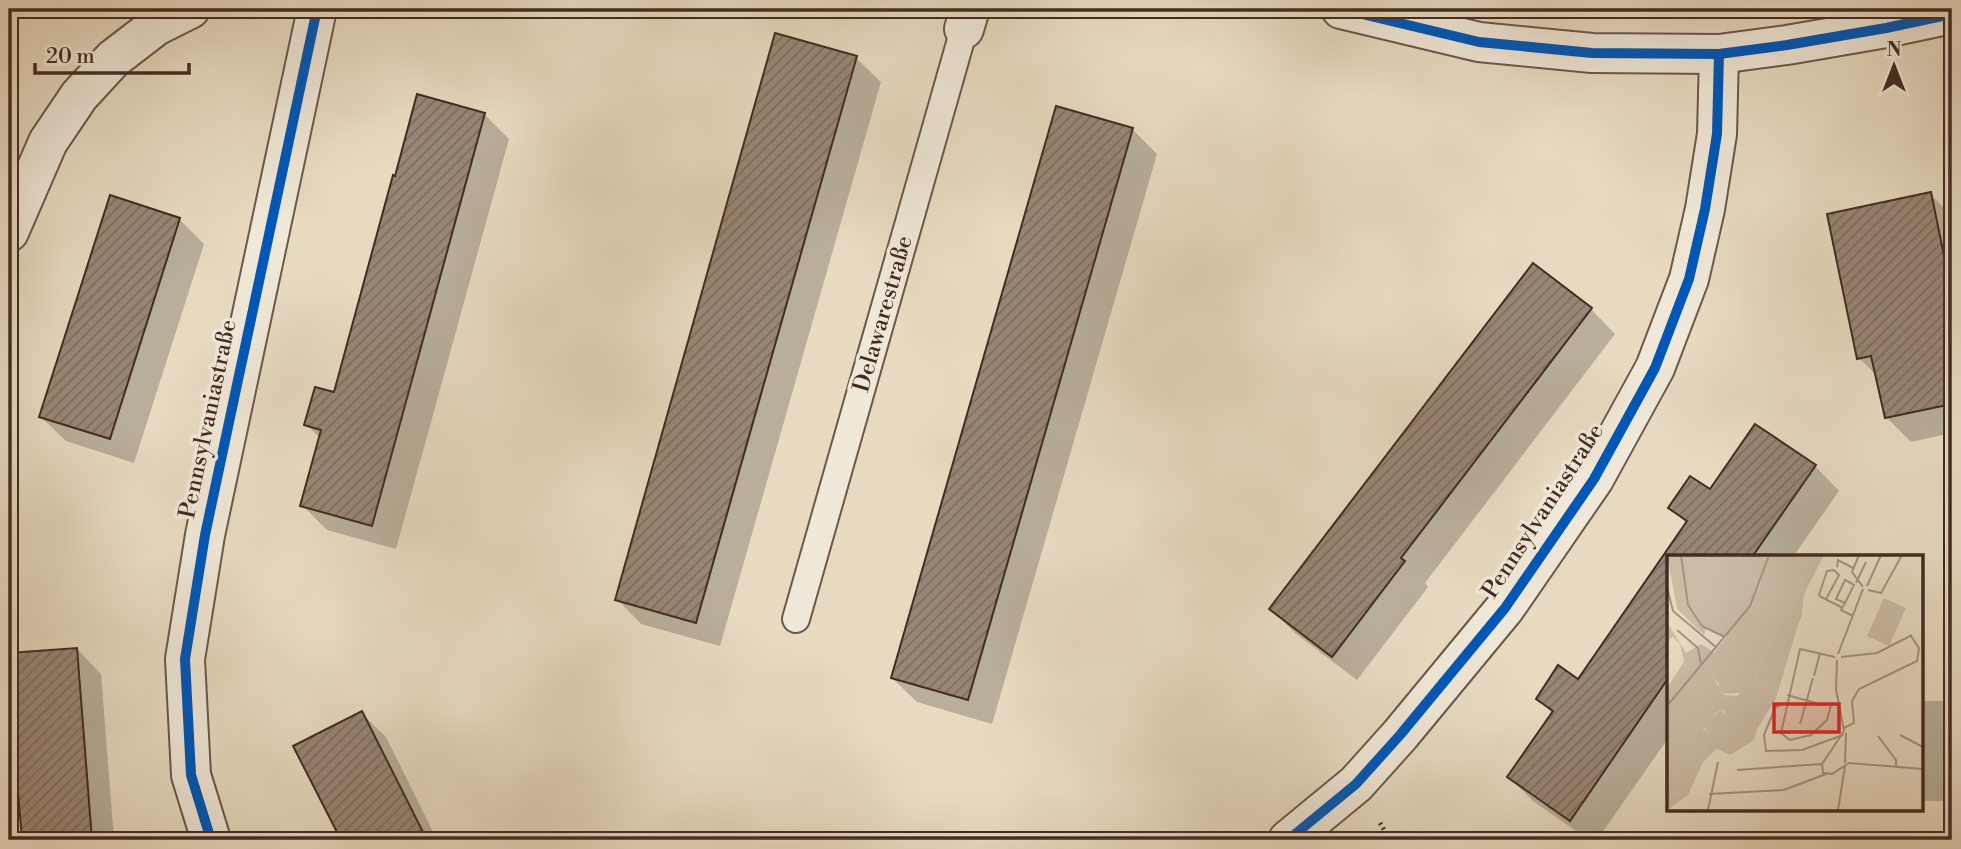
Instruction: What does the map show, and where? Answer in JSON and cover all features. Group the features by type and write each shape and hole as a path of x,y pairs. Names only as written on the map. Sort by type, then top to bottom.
{"street":[{"path":"9,232 48,142 79,96 113,59 156,26 190,9"},
{"name":"Pennsylvaniastraße","path":"211,840 191,775 185,659 205,535 317,9"},
{"path":"1341,9 1479,42 1592,53 1719,54 1824,39 1952,14"},
{"name":"Pennsylvaniastraße","path":"1288,840 1356,784 1400,736 1505,608 1594,480 1655,368 1689,279 1705,209 1717,134 1719,54"}],"lane":[{"name":"Delawarestraße","path":"796,619 967,19"}],"building":[{"path":"775,33 857,56 696,623 615,600"},
{"path":"417,94 485,113 372,526 300,506 321,430 304,425 315,387 334,392"},
{"path":"1056,106 1133,128 968,700 891,678"},
{"path":"1931,192 1952,295 1952,404 1885,418 1871,356 1857,359 1827,214"},
{"path":"110,195 180,218 110,439 39,417"},
{"path":"1533,263 1592,308 1401,558 1405,561 1332,657 1269,609"},
{"path":"1755,424 1816,465 1753,555 1667,555 1667,680 1570,821 1507,777 1553,711 1536,699 1558,665 1578,679 1687,521 1668,508 1690,476 1710,489"},
{"path":"77,648 92,840 22,840 9,653"},
{"path":"362,711 427,840 341,840 293,746"}],"cycle path":[{"path":"211,840 191,775 185,659 205,535 317,9"},
{"path":"1341,9 1479,42 1592,53 1719,54 1787,45 1952,14"},
{"path":"1288,840 1356,784 1505,608 1594,479 1655,368 1689,279 1705,209 1717,134 1719,54"}]}
